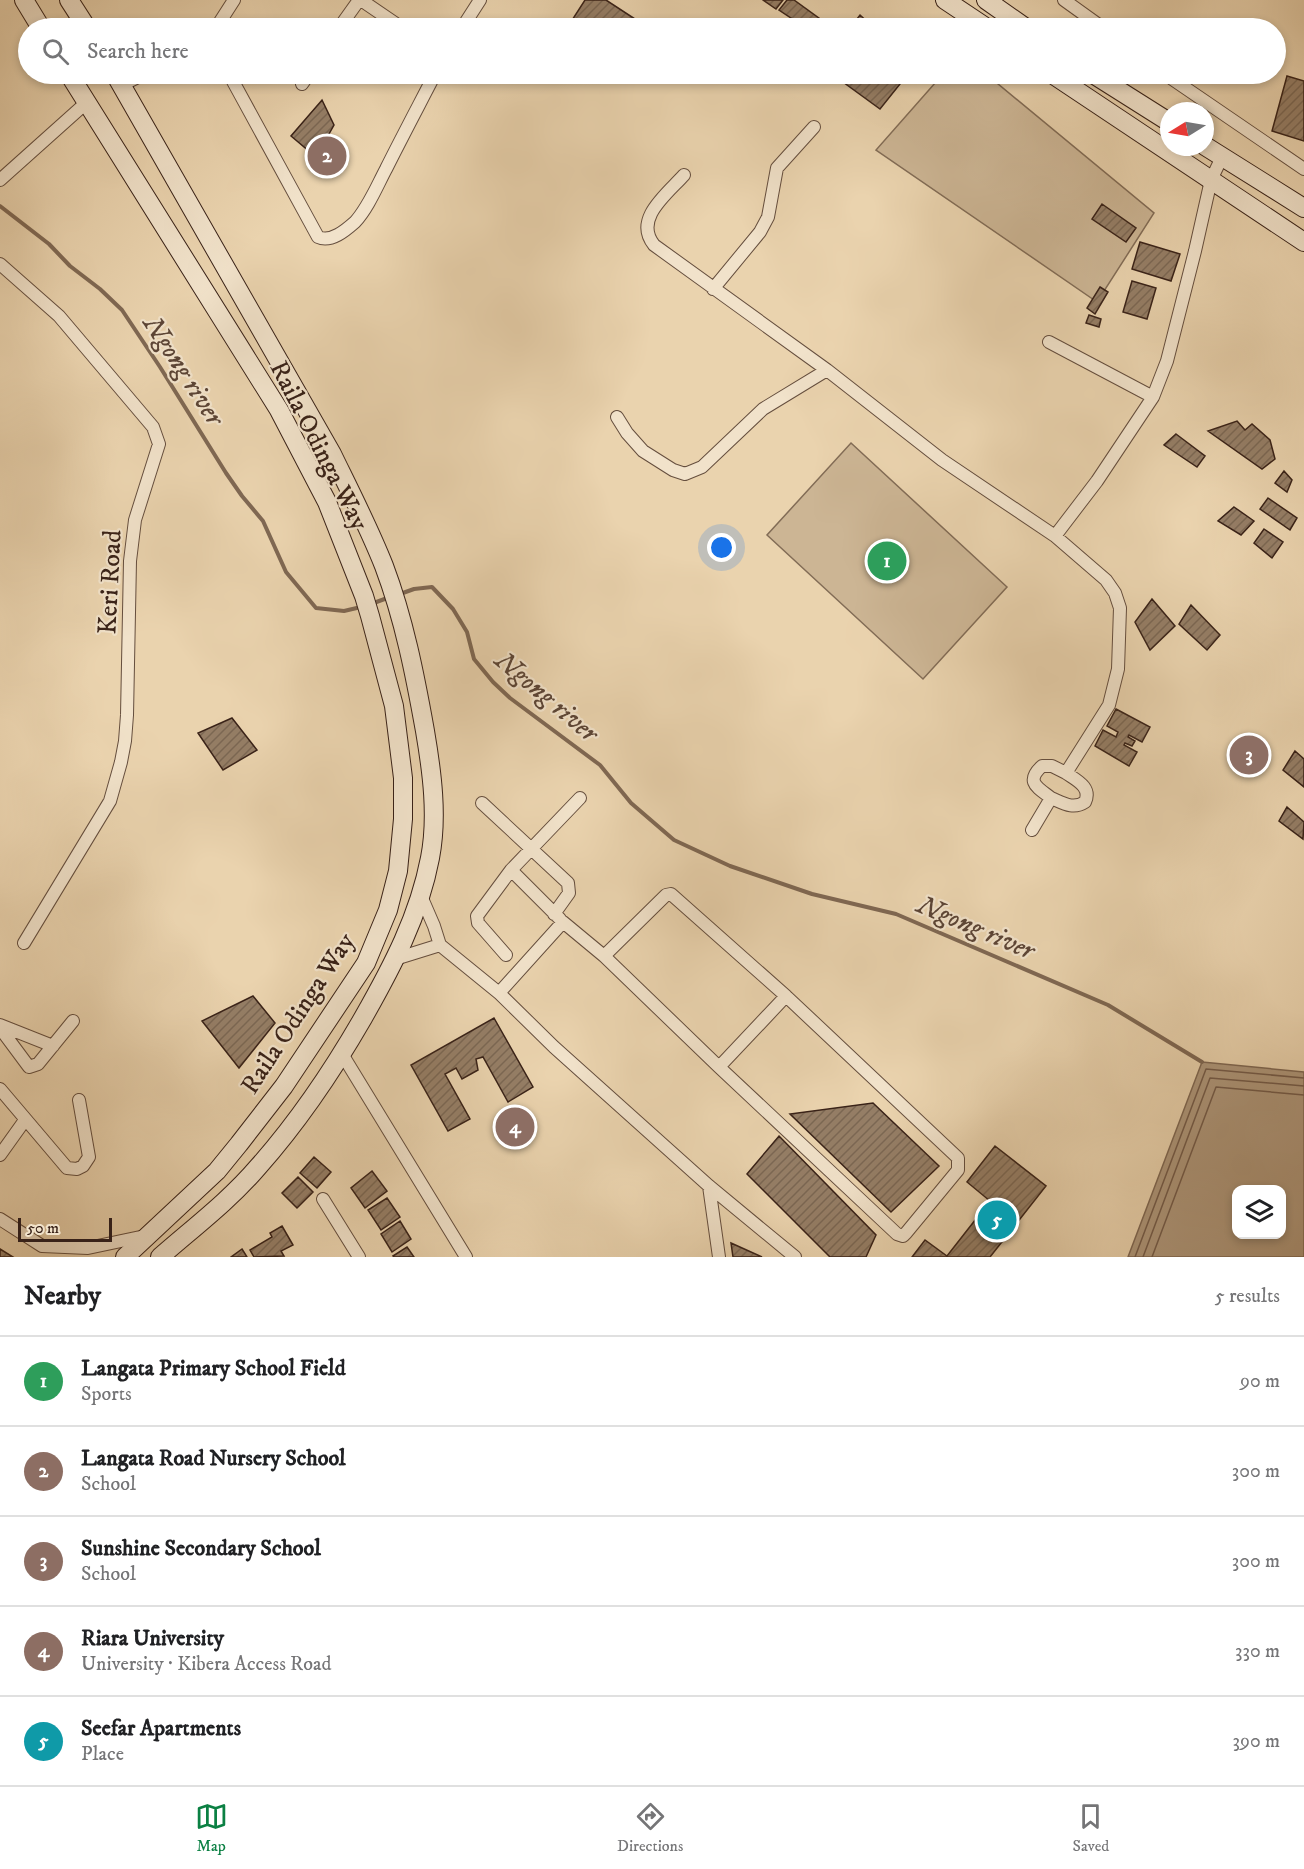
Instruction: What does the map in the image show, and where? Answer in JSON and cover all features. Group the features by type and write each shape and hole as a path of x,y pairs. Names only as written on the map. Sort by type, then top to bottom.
{"main road":[{"path":"24,0 35,18"},
{"path":"69,0 81,18"},
{"path":"945,0 972,18"},
{"path":"986,0 1012,18"},
{"name":"Raila Odinga Way","path":"75,84 279,410 327,502 370,616 394,706 403,778 404,819 401,849 388,910 366,963 284,1086 217,1171 125,1257"},
{"name":"Raila Odinga Way","path":"122,84 332,454 363,516 392,588 406,634 430,761 432,832 430,856 422,896 396,959 342,1054 293,1124 257,1168 208,1217 160,1257"},
{"path":"1067,84 1304,242"},
{"path":"1109,84 1160,116"},
{"path":"1214,152 1304,208"},
{"path":"220,315 242,299"}],"street":[{"path":"222,18 234,0"},
{"path":"346,18 360,0 387,18"},
{"path":"468,18 480,0"},
{"path":"1064,0 1089,18"},
{"path":"234,84 318,237 322,239 339,234 356,221 374,192 430,84"},
{"path":"1180,84 1304,169"},
{"path":"0,180 86,103"},
{"path":"713,289 760,232 768,217 777,168 813,127"},
{"path":"1054,536 1097,481 1153,397 1167,361 1211,180 1222,157"},
{"path":"684,175 651,212 646,227 648,238 654,245 826,370 942,460 1054,536 1106,580 1115,593 1120,608 1118,669 1109,705 1066,772"},
{"name":"Keri Road","path":"0,264 75,333 153,427 159,444 135,520 131,550 127,715 121,762 110,801 24,943"},
{"path":"1049,342 1153,397"},
{"path":"617,417 643,451 673,470 685,474 702,468 763,409 826,370"},
{"path":"1042,766 1052,766 1066,772 1087,791 1085,802 1079,806 1072,807 1051,798 1035,786 1033,780 1042,766"},
{"path":"506,955 478,923 477,916 511,870 580,798"},
{"path":"1032,830 1051,798"},
{"path":"482,803 568,883 569,893 559,918 499,993"},
{"path":"511,870 559,918 604,956 897,1234 903,1236 906,1233 958,1170 958,1158 786,996 671,894 666,895 604,956"},
{"path":"422,896 440,945 499,993 554,1047 709,1186 795,1257"},
{"path":"396,959 440,945"},
{"path":"719,1067 786,996"},
{"path":"0,1027 29,1067 38,1064 73,1021"},
{"path":"0,1027 53,1046"},
{"path":"342,1054 466,1257"},
{"path":"0,1089 68,1168 76,1169 83,1166 89,1156 79,1100"},
{"path":"0,1155 25,1120"},
{"path":"709,1186 719,1257"},
{"path":"323,1199 359,1257"},
{"path":"0,1219 44,1252 102,1252 149,1235"}],"shaded area":[{"path":"934,84 998,84 1154,213 1097,302 876,150"},
{"path":"851,443 1007,587 923,679 767,535"}],"water":[{"path":"1202,1062 1304,1072 1304,1257 1128,1257"}],"building":[{"path":"585,0 606,0 633,18 573,18"},
{"path":"763,0 783,0 776,9"},
{"path":"787,0 794,0 819,18 791,18 779,10"},
{"path":"1287,76 1304,81 1304,141 1272,131"},
{"path":"846,84 900,84 880,109"},
{"path":"322,100 334,125 316,157 291,136"},
{"path":"1102,204 1136,228 1126,242 1092,219"},
{"path":"1140,242 1180,254 1171,281 1132,269"},
{"path":"1132,281 1156,288 1147,319 1123,312"},
{"path":"1100,287 1108,292 1095,314 1087,308"},
{"path":"1089,315 1101,319 1099,327 1086,323"},
{"path":"1237,421 1245,430 1252,424 1270,440 1275,459 1262,469 1208,431"},
{"path":"1176,434 1205,456 1197,467 1164,445"},
{"path":"1284,471 1292,480 1287,492 1275,483"},
{"path":"1268,498 1297,518 1290,530 1260,509"},
{"path":"1234,507 1254,521 1241,535 1218,521"},
{"path":"1264,529 1283,542 1272,558 1254,543"},
{"path":"1152,599 1175,626 1150,650 1135,622"},
{"path":"1191,605 1220,635 1207,650 1179,624"},
{"path":"1116,709 1150,727 1142,742 1129,735 1128,737 1135,741 1132,746 1125,743 1124,745 1137,752 1129,766 1095,746 1103,730 1116,737 1118,732 1107,726"},
{"path":"232,718 257,750 223,770 198,733"},
{"path":"1295,751 1304,759 1304,787 1283,770"},
{"path":"1287,807 1304,822 1303,839 1279,821"},
{"path":"253,996 275,1023 239,1068 202,1021"},
{"path":"494,1018 533,1087 508,1102 483,1057 476,1059 478,1070 462,1079 456,1068 445,1074 470,1119 448,1131 411,1065"},
{"path":"873,1103 939,1166 891,1212 790,1114"},
{"path":"779,1136 876,1235 866,1257 830,1257 747,1174"},
{"path":"995,1146 1046,1186 990,1257 912,1257 925,1240 947,1256 990,1201 967,1182"},
{"path":"314,1157 331,1172 317,1188 300,1173"},
{"path":"372,1171 387,1191 365,1208 351,1188"},
{"path":"298,1177 313,1192 297,1208 282,1193"},
{"path":"387,1198 400,1217 381,1230 368,1210"},
{"path":"400,1221 411,1239 392,1252 381,1234"},
{"path":"282,1226 293,1245 281,1251 284,1256 254,1257 250,1250 272,1237 270,1233"},
{"path":"731,1243 762,1257 733,1257"},
{"path":"407,1247 414,1257 393,1256"},
{"path":"0,1249 13,1257 0,1257"},
{"path":"242,1249 247,1257 231,1257"}],"waterway":[{"name":"Ngong river","path":"0,206 49,244 70,266 100,289 122,310 226,473 263,521 286,572 316,608 344,611 361,607"},
{"name":"Ngong river","path":"400,594 414,589 432,587 453,609 467,632 474,659 493,682 510,698 600,765 631,803 674,840 730,866 812,894 896,914 1108,1005 1202,1062"},
{"name":"Ngong river","path":"371,604 390,597"}],"place":[{"name":"Langata Road Nursery School","path":"327,156"},
{"name":"Langata Primary School Field","path":"887,561"},
{"name":"Sunshine Secondary School","path":"1249,755"},
{"name":"Riara University","path":"515,1127"},
{"name":"Seefar Apartments","path":"997,1220"}]}
